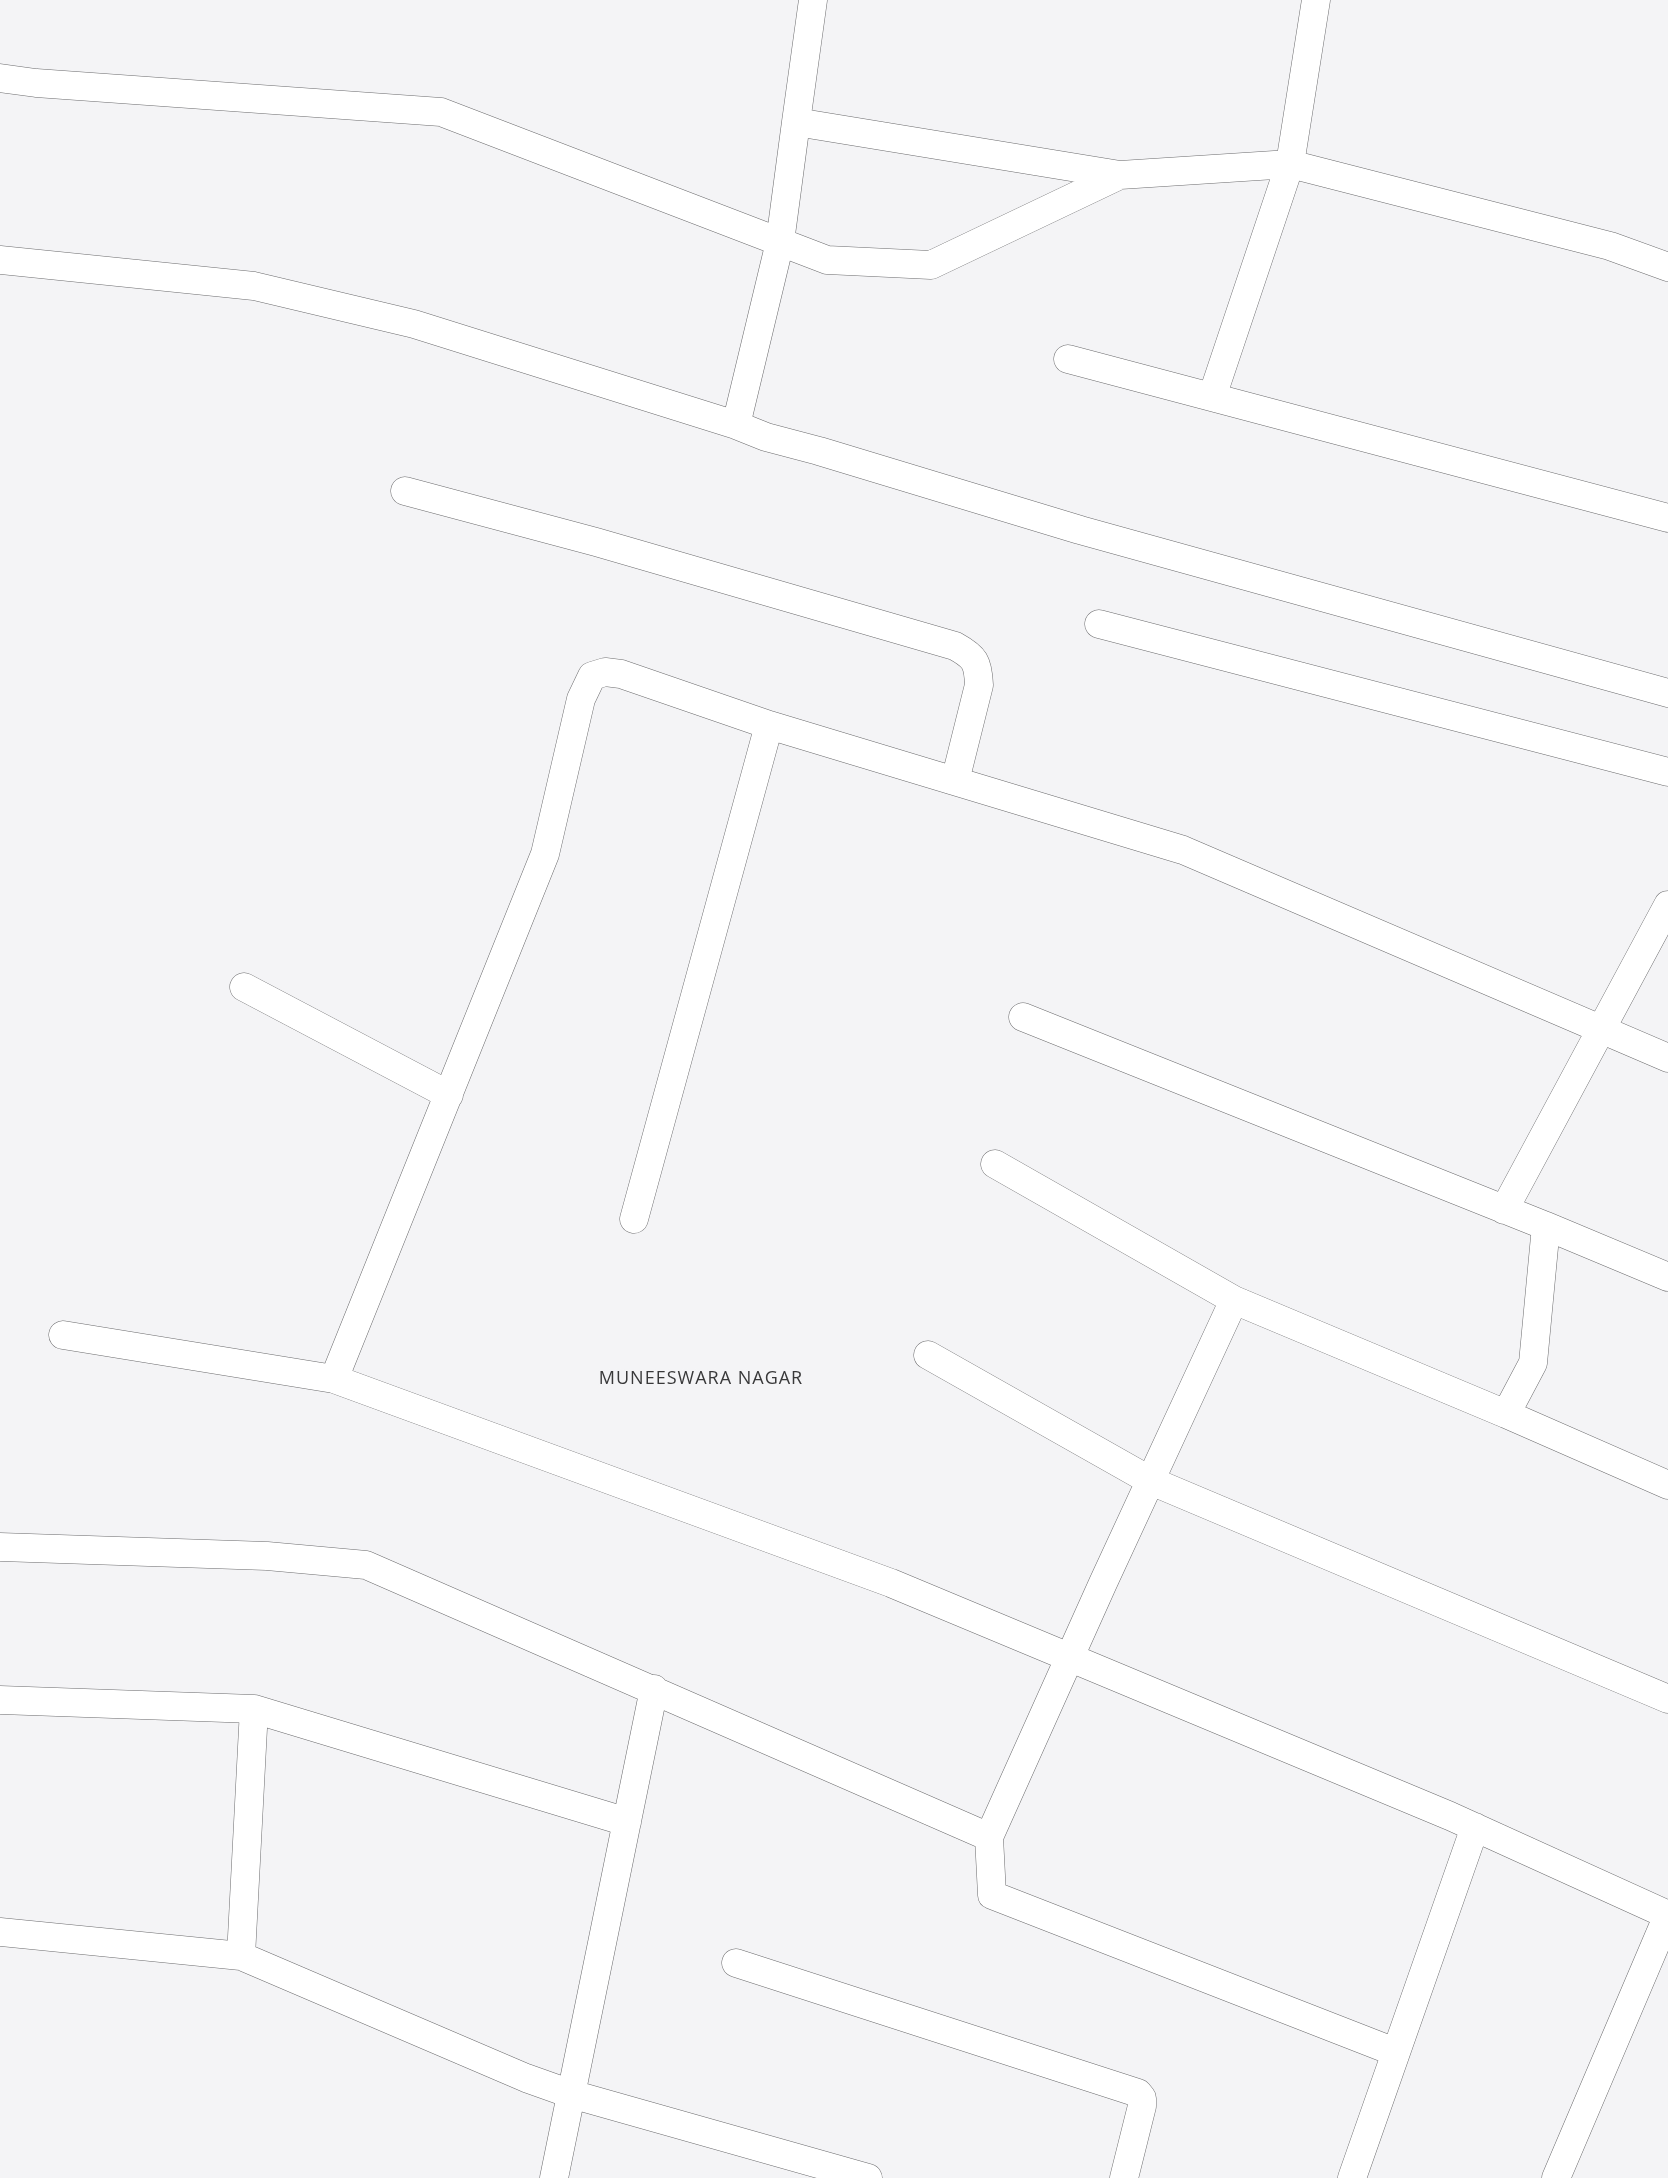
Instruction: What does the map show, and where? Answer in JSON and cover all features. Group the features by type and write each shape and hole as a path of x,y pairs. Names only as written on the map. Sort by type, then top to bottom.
{"street":[{"path":"736,425 780,242 813,0"},
{"path":"1212,397 1290,164 1316,0"},
{"path":"0,78 46,84 441,112 826,260 930,265 1120,176"},
{"path":"796,122 1120,176 1290,164 1610,246 1668,267"},
{"path":"0,260 254,286 414,324 736,425 766,437 819,450 1080,530 1668,693"},
{"path":"1068,359 1668,518"},
{"path":"405,490 605,545 955,646 968,653 975,660 979,685 955,781"},
{"path":"1099,624 1668,772"},
{"path":"334,1380 546,854 581,699 592,676 605,672 621,674 769,725 1183,850 1668,1058"},
{"path":"634,1219 769,725"},
{"path":"1504,1210 1668,905"},
{"path":"244,987 449,1095"},
{"path":"1023,1018 1546,1226 1668,1277"},
{"path":"995,1164 1234,1300 1506,1414 1668,1485"},
{"path":"1506,1414 1532,1363 1546,1226"},
{"path":"1234,1300 989,1837 992,1895 1395,2052"},
{"path":"63,1335 334,1380 891,1583 1475,1827 1668,1915 1556,2178"},
{"path":"928,1355 1151,1480 1668,1699"},
{"path":"0,1547 267,1556 366,1565 654,1689 989,1837"},
{"path":"554,2178 654,1689"},
{"path":"0,1700 254,1709 627,1822"},
{"path":"241,1956 254,1709"},
{"path":"1352,2178 1475,1827"},
{"path":"0,1932 241,1956 526,2078 571,2094 868,2178"},
{"path":"736,1962 1138,2093 1142,2098 1142,2106 1124,2178"}],"district":[{"name":"MUNEESWARA NAGAR","path":"701,1379"}]}
